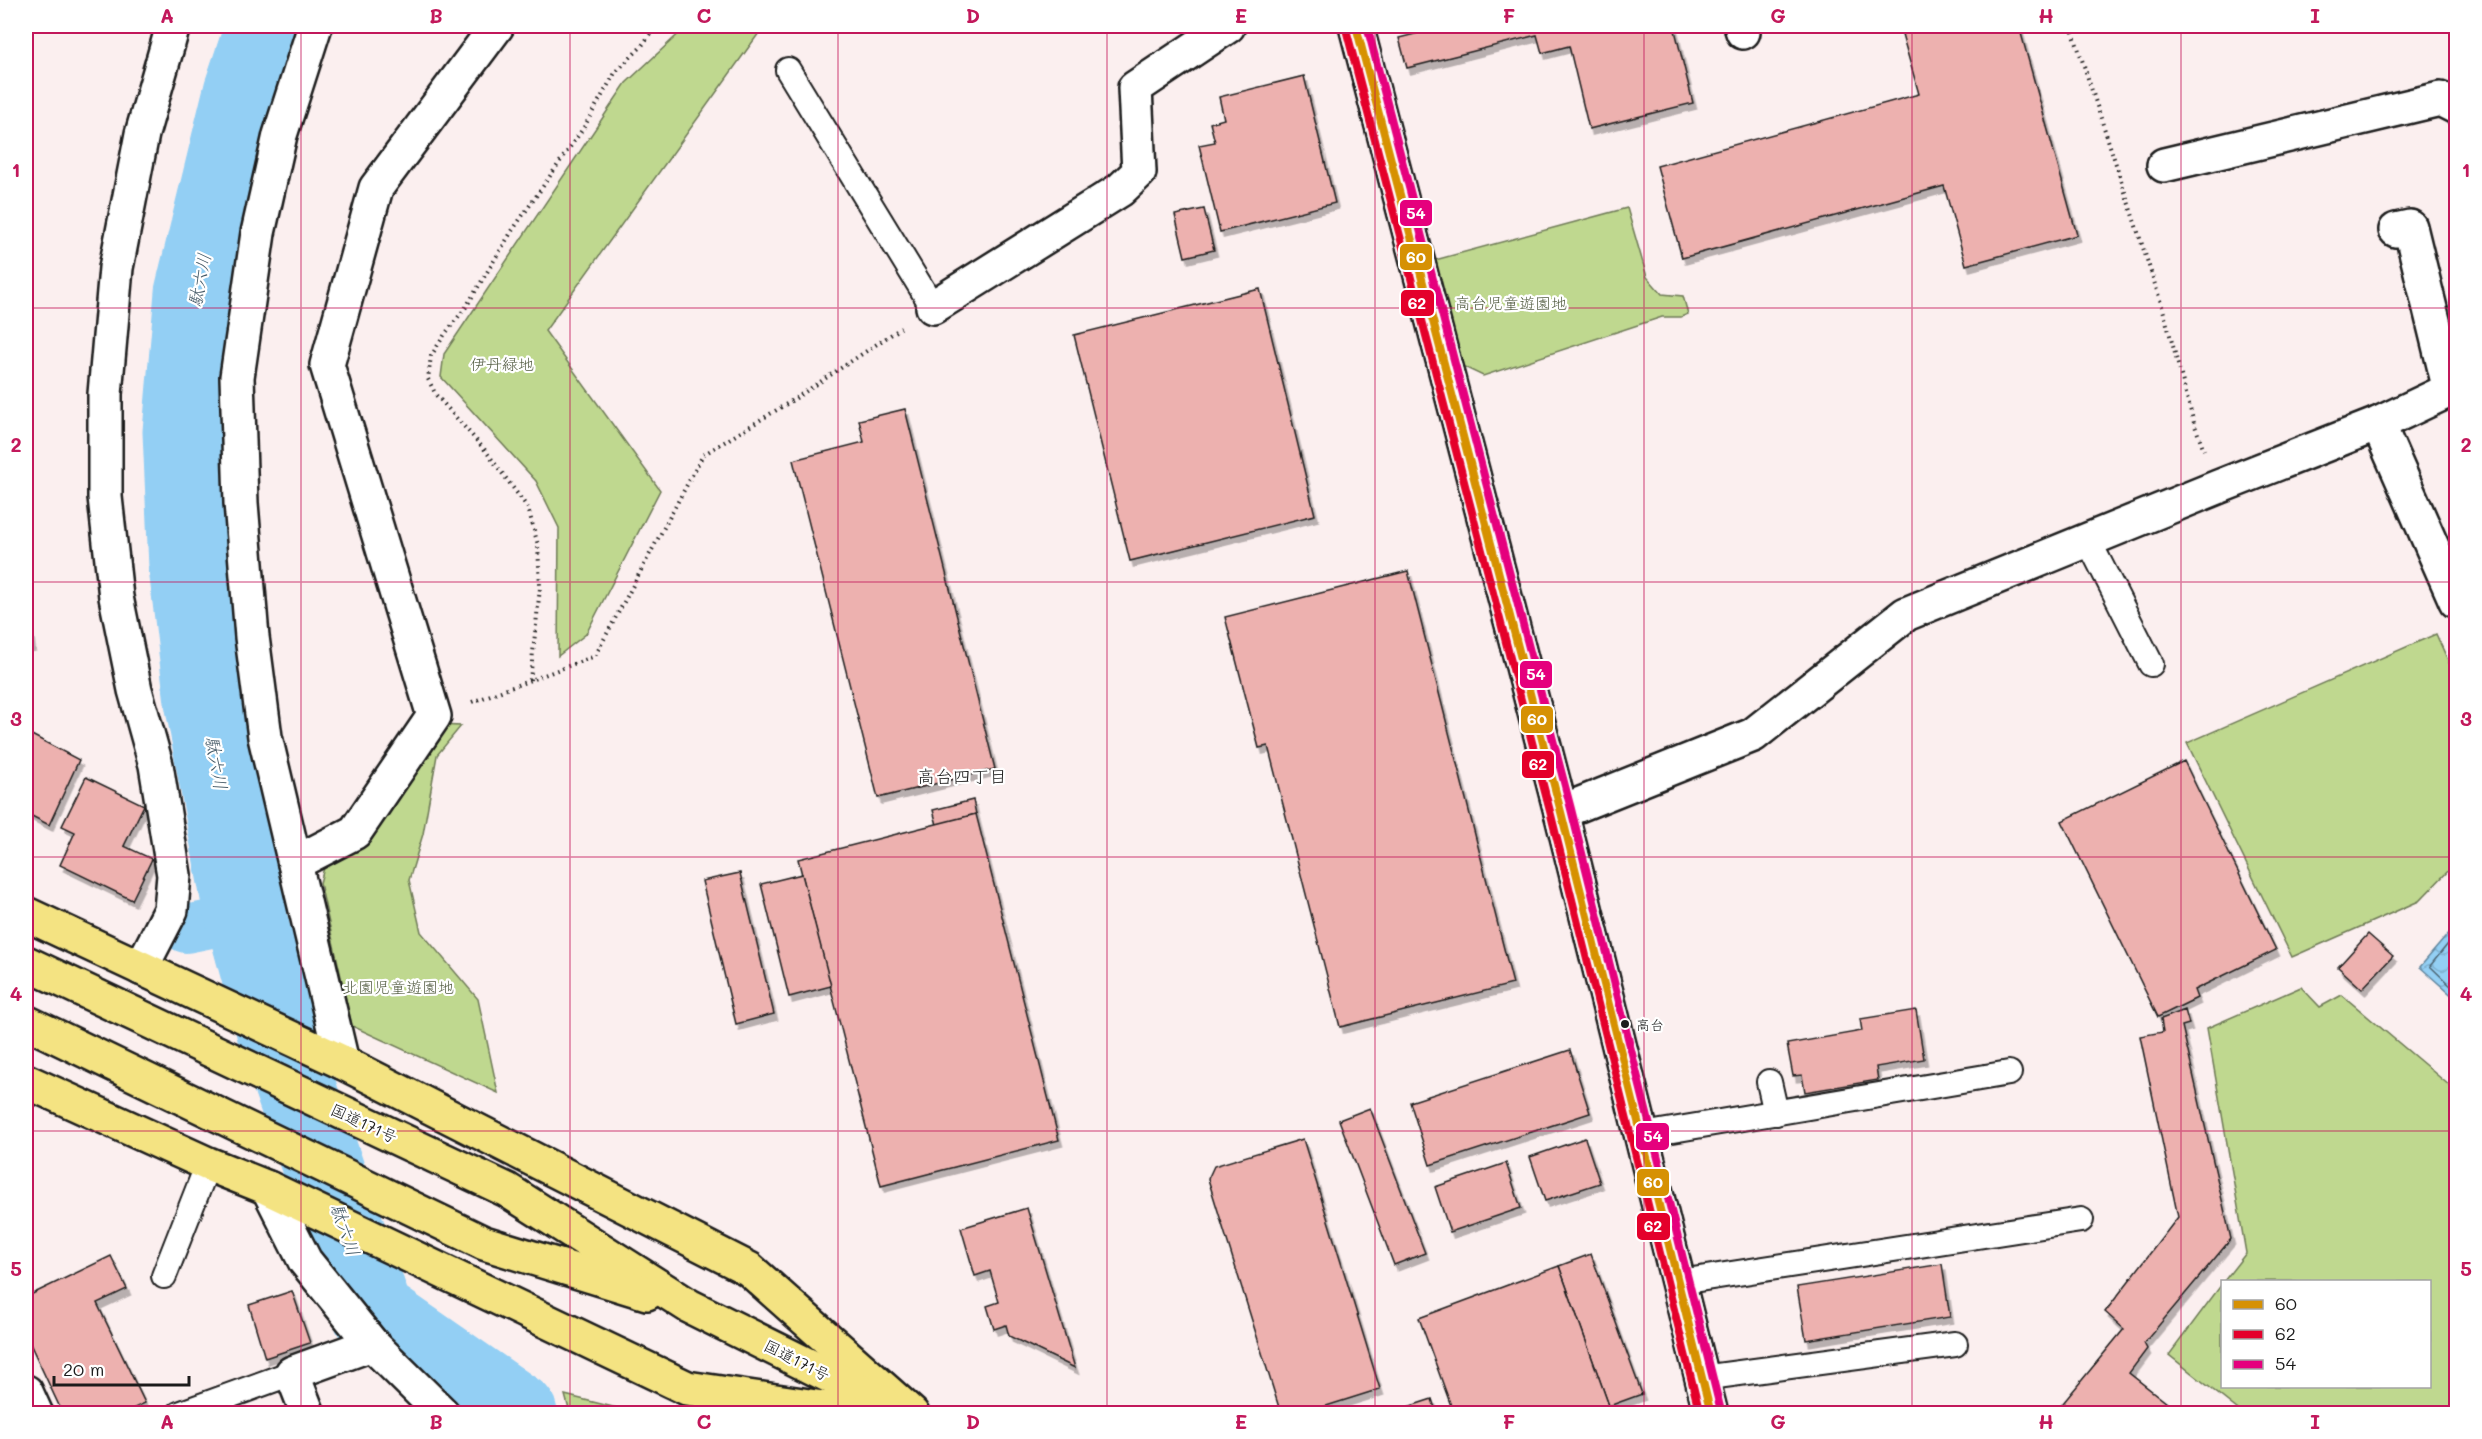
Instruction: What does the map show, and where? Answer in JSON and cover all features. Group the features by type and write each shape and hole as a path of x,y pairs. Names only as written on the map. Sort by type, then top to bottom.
{"highway":[{"path":"26,914 329,1056 750,1269 912,1413"},
{"name":"国道171号","path":"26,963 507,1190 689,1306 904,1413"},
{"name":"国道171号","path":"26,1022 484,1243 689,1306"},
{"path":"26,1081 282,1195 687,1388 863,1413"}],"street":[{"path":"152,973 171,910 174,875 156,765 135,690 116,597 105,497 105,394 116,267 142,134 173,26"},
{"path":"315,26 280,135 260,222 237,377 241,503 252,637 265,737 296,863 329,1056"},
{"path":"296,863 355,832 434,716 327,365 376,188 497,26"},
{"path":"933,307 1120,190 1139,171 1135,88 1228,26"},
{"path":"1356,26 1561,812 1711,1413"},
{"path":"2164,165 2440,99 2457,107"},
{"path":"1561,812 1753,735 1906,614 2378,424 2453,388 2409,227"},
{"path":"2378,424 2448,557 2457,601"},
{"path":"282,1195 305,1261 372,1344 443,1413"},
{"path":"308,1413 292,1373 372,1344"},
{"path":"26,1392 36,1413"}],"lane":[{"path":"788,70 933,307"},
{"path":"2088,540 2151,664"},
{"path":"1643,1135 2009,1073"},
{"path":"1769,1082 1776,1113"},
{"path":"164,1276 208,1164"},
{"path":"1680,1282 2081,1220"},
{"path":"1702,1378 1955,1344"},
{"path":"179,1413 292,1373"}],"path":[{"path":"530,680 540,588 538,545 528,508 485,450 436,395 428,379 431,356 466,307 512,231 585,127 615,73 641,47 656,26"},
{"path":"2071,26 2162,306 2194,423 2218,487"},
{"path":"434,716 596,656 703,455 933,307"}],"green space":[{"name":"伊丹緑地","path":"687,26 764,26 545,331 660,490 586,634 558,656 559,528 536,481 441,377 444,354 626,83"},
{"name":"高台児童遊園地","path":"1627,208 1647,277 1662,294 1683,296 1688,314 1681,317 1662,317 1483,376 1460,365 1435,260"},
{"path":"2436,634 2456,678 2456,863 2419,901 2292,957 2187,743"},
{"name":"北園児童遊園地","path":"435,725 461,726 437,755 423,834 409,880 421,932 478,999 498,1093 352,1026 320,883 327,856"},
{"path":"2301,987 2320,1007 2342,995 2456,1091 2456,1413 2242,1413 2169,1355 2221,1285 2221,1388 2431,1388 2431,1280 2225,1280 2246,1253 2207,1028"},
{"path":"565,1395 637,1413 570,1413"}],"water":[{"path":"2456,925 2456,999 2420,967"}],"building":[{"path":"1417,26 1674,26 1693,103 1589,129 1569,46 1542,53 1537,35 1407,68 1399,38 1419,33"},
{"path":"1933,26 2019,26 2077,235 1966,265 1944,186 1682,258 1657,166 1919,94 1902,34"},
{"path":"1304,76 1335,203 1220,232 1199,145 1215,142 1210,123 1224,119 1219,97"},
{"path":"1204,209 1214,250 1185,257 1175,215"},
{"path":"1260,289 1315,515 1130,561 1074,335"},
{"path":"905,409 995,769 878,798 793,460 864,442 859,420"},
{"path":"1408,571 1513,984 1340,1027 1268,746 1259,748 1225,617"},
{"path":"26,601 32,645 26,646"},
{"path":"26,732 79,760 49,825 26,813"},
{"path":"2184,761 2276,950 2194,990 2197,998 2158,1017 2062,821"},
{"path":"86,777 144,805 124,846 152,859 132,900 60,865 75,832 62,826"},
{"path":"973,800 976,814 937,825 933,810"},
{"path":"976,814 1059,1140 881,1186 798,859"},
{"path":"740,873 774,1014 736,1024 702,881"},
{"path":"802,874 831,986 789,997 761,884"},
{"path":"2368,934 2393,956 2362,989 2338,967"},
{"path":"1916,1010 1924,1059 1876,1067 1878,1080 1805,1092 1802,1075 1793,1076 1787,1044 1862,1031 1860,1019"},
{"path":"2185,1010 2189,1024 2182,1026 2231,1239 2144,1343 2147,1349 2129,1373 2181,1414 2054,1414 2124,1329 2105,1312 2178,1217 2140,1036 2163,1032 2161,1019"},
{"path":"1570,1050 1590,1113 1430,1165 1410,1102"},
{"path":"1370,1108 1425,1253 1394,1265 1339,1120"},
{"path":"1585,1138 1600,1183 1545,1201 1530,1157"},
{"path":"1303,1139 1380,1389 1301,1414 1281,1414 1208,1179 1214,1166"},
{"path":"1506,1163 1521,1208 1450,1232 1435,1187"},
{"path":"1027,1208 1075,1368 1009,1336 1006,1325 994,1329 987,1306 999,1302 990,1271 975,1276 961,1228"},
{"path":"1591,1254 1642,1394 1609,1406 1559,1266"},
{"path":"111,1256 127,1289 97,1303 145,1403 122,1414 63,1414 26,1335 26,1297"},
{"path":"1942,1264 1950,1317 1806,1340 1797,1287"},
{"path":"1559,1266 1612,1414 1454,1414 1419,1318"},
{"path":"292,1291 310,1343 265,1358 249,1305"},
{"path":"1432,1399 1437,1414 1386,1414"}],"waterway":[{"name":"駄六川","path":"266,26 244,92 195,293 183,432 189,567 205,701 242,902 281,1046 373,1314 517,1414"},
{"path":"186,929 216,923 242,902 276,891"}],"transit line":[{"name":"60","path":"1356,26 1561,812 1711,1414"},
{"name":"54","path":"1367,26 1571,809 1721,1411"},
{"name":"62","path":"1346,29 1551,815 1700,1414"}],"place":[{"name":"高台","path":"1625,1024"}],"district":[{"name":"高台四丁目","path":"962,777"}]}
